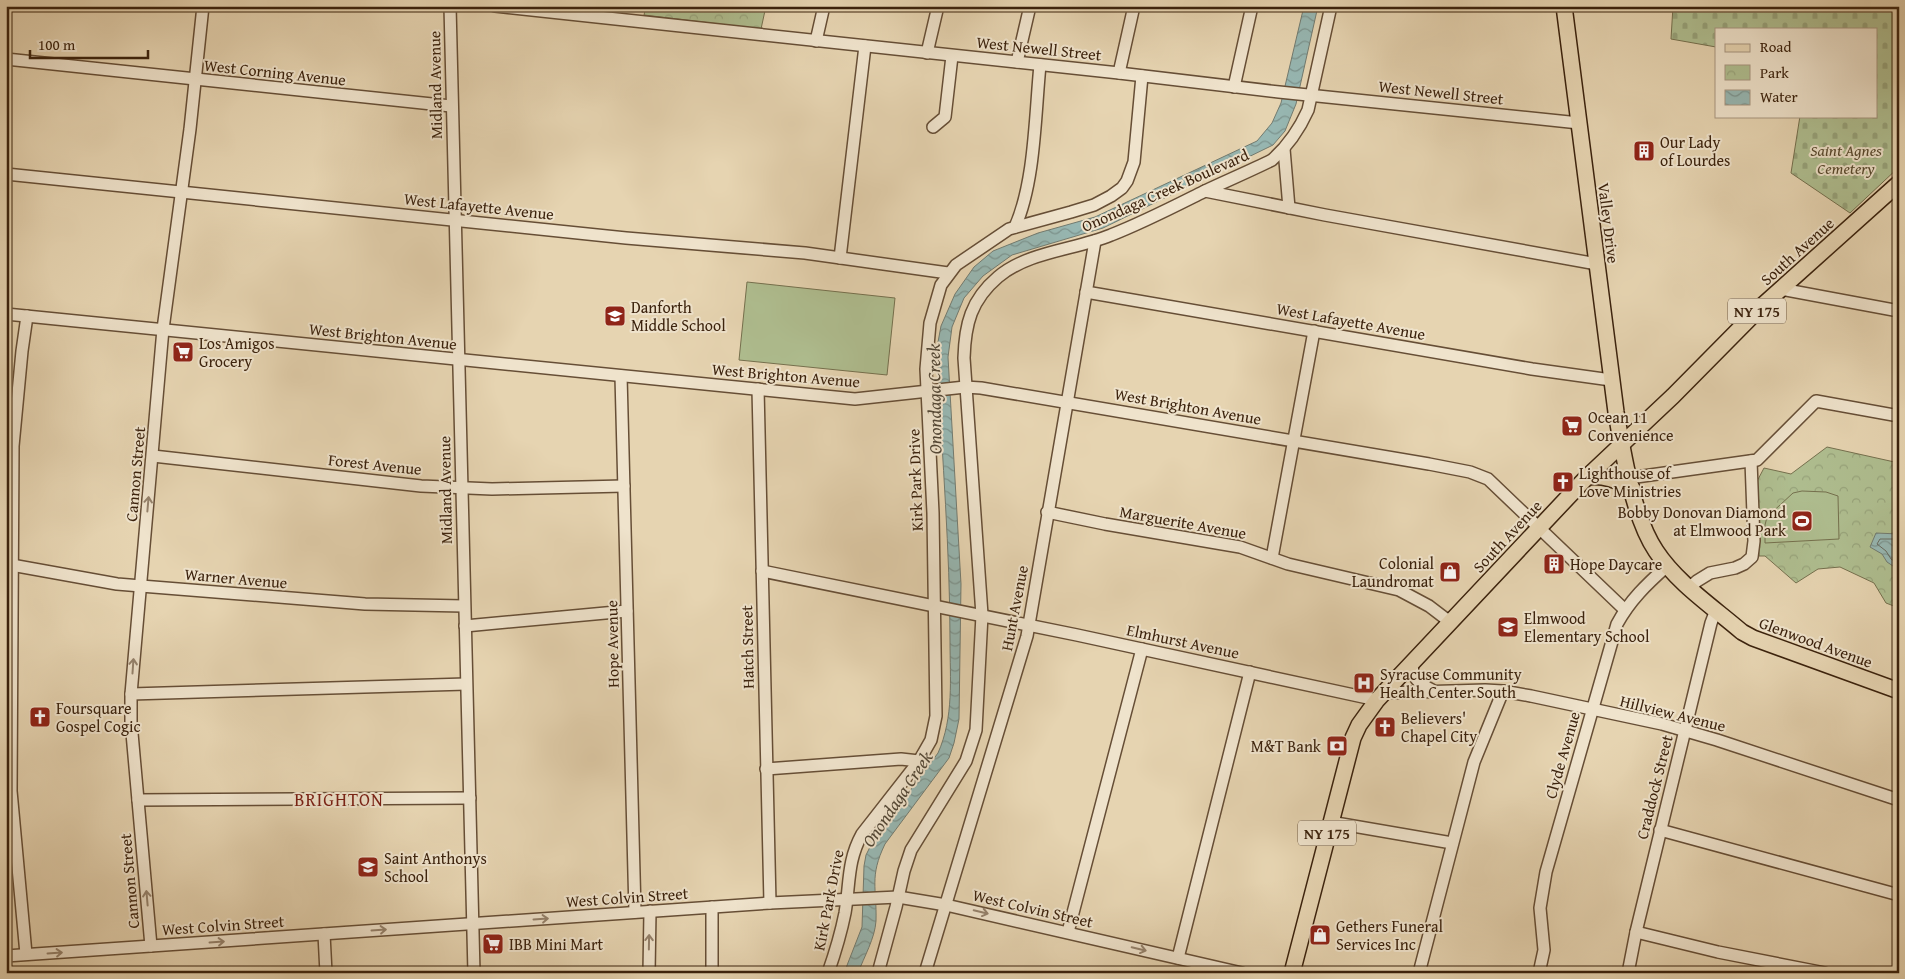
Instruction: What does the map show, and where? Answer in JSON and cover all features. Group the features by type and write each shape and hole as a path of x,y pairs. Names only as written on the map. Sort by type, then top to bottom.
{"main road":[{"name":"Valley Drive","path":"1564,6 1621,444"},
{"name":"South Avenue","path":"1292,973 1353,738 1359,725 1380,697 1587,477 1673,396 1781,289 1896,189"},
{"name":"Glenwood Avenue","path":"1621,444 1630,483 1645,529 1655,550 1690,588 1742,632 1753,638 1899,691"},
{"path":"1587,477 1596,476 1630,483"}],"street":[{"name":"Cannon Street","path":"151,946 131,722 131,694 163,329 182,192 202,6"},
{"name":"Midland Avenue","path":"450,6 474,973"},
{"name":"West Newell Street","path":"495,6 1579,123"},
{"path":"816,41 824,6"},
{"path":"928,53 938,6"},
{"path":"1018,62 1030,6"},
{"path":"1119,73 1134,6"},
{"path":"1234,87 1252,6"},
{"name":"Onondaga Creek Boulevard","path":"878,973 911,850 956,780 969,753 976,730 982,615 960,388 965,336 969,317 983,292 998,277 1021,263 1095,241 1272,160 1291,142 1302,124 1307,95 1331,6"},
{"path":"840,258 864,46"},
{"path":"932,127 945,117 952,56"},
{"name":"West Corning Avenue","path":"6,59 452,106"},
{"path":"1015,227 1026,196 1040,65"},
{"name":"Kirk Park Drive","path":"828,973 847,900 849,868 856,845 862,834 919,761 931,740 936,716 939,607 933,513 930,391 926,370 930,323 941,285 948,273 956,265 996,237 1015,227 1094,205 1122,188 1134,162 1142,76"},
{"path":"1284,149 1289,208"},
{"name":"West Lafayette Avenue","path":"6,174 626,238 840,258 948,273"},
{"path":"1205,191 1597,264"},
{"name":"Hunt Avenue","path":"926,973 1021,660 1029,625 1095,241"},
{"path":"1781,289 1899,310"},
{"name":"West Lafayette Avenue","path":"1086,292 1532,369 1612,380"},
{"name":"West Brighton Avenue","path":"6,314 855,399 960,388 981,388 1429,464 1483,476 1488,479 1540,526 1625,610"},
{"path":"26,954 11,791 9,564 14,424 27,316"},
{"path":"1272,558 1314,331"},
{"name":"Hope Avenue","path":"621,376 634,912"},
{"name":"Hatch Street","path":"758,389 770,903"},
{"path":"1630,483 1751,461 1761,457 1804,411 1816,402 1899,416"},
{"name":"Forest Avenue","path":"152,456 421,486 461,488 624,486"},
{"path":"1690,588 1710,573 1735,568 1744,564 1752,557 1754,541 1751,461"},
{"name":"Marguerite Avenue","path":"1047,512 1105,524 1240,546 1288,564 1399,590 1429,606 1450,622"},
{"name":"Warner Avenue","path":"9,564 117,584 364,604 464,606"},
{"name":"Clyde Avenue","path":"1539,973 1544,950 1540,908 1542,891 1617,624 1640,590 1668,566"},
{"path":"762,570 939,607"},
{"name":"Elmhurst Avenue","path":"939,607 1380,697"},
{"name":"Craddock Street","path":"1628,973 1660,830 1711,623 1716,610"},
{"path":"465,626 627,612"},
{"path":"1068,932 1142,649"},
{"path":"1412,663 1414,676 1419,684 1433,691"},
{"path":"1178,958 1250,672"},
{"path":"131,694 466,684"},
{"name":"Hillview Avenue","path":"1380,697 1433,691 1503,691 1685,731 1899,800"},
{"path":"1419,973 1474,762 1503,691"},
{"path":"766,769 901,759 919,761"},
{"path":"138,800 470,798"},
{"path":"1330,822 1452,843"},
{"path":"1660,830 1899,895"},
{"name":"West Colvin Street","path":"6,956 770,903 898,897 946,905 1242,973"},
{"path":"712,907 712,973"},
{"path":"649,973 650,911"},
{"path":"1636,932 1718,952 1825,973"},
{"path":"324,934 326,973"}],"green space":[{"path":"646,6 766,6 761,29 644,15"},
{"name":"Saint Agnes Cemetery","path":"1673,6 1899,6 1899,167 1850,213 1791,173 1800,118 1878,118 1878,28 1715,28 1715,47 1671,39"},
{"path":"747,282 895,298 887,375 739,360"},
{"path":"1827,447 1899,463 1899,608 1886,603 1874,583 1840,567 1818,569 1796,583 1765,556 1759,556 1755,485 1764,468 1791,474"},
{"name":"Bobby Donovan Diamond at Elmwood Park","path":"1802,491 1826,492 1838,496 1839,539 1765,543 1767,517 1793,493"}],"water":[{"path":"1304,6 1318,6 1296,104 1285,131 1273,145 1103,228 1012,255 983,276 964,298 952,327 948,357 961,584 959,719 949,758 885,844 880,855 875,874 876,921 874,934 858,973 844,973 862,927 866,855 874,839 938,753 947,726 950,698 950,607 938,342 941,326 955,294 974,267 993,251 1038,233 1095,217 1257,141 1272,123 1281,103"},
{"path":"1876,533 1899,534 1899,570 1887,562 1882,554 1870,547"}],"place":[{"name":"Our Lady of Lourdes","path":"1644,151"},
{"name":"Danforth Middle School","path":"615,316"},
{"name":"Los Amigos Grocery","path":"183,352"},
{"name":"Ocean 11 Convenience","path":"1572,426"},
{"name":"Lighthouse of Love Ministries","path":"1563,482"},
{"name":"Bobby Donovan Diamond at Elmwood Park","path":"1802,521"},
{"name":"Hope Daycare","path":"1554,564"},
{"name":"Colonial Laundromat","path":"1450,572"},
{"name":"Elmwood Elementary School","path":"1508,627"},
{"name":"Syracuse Community Health Center South","path":"1364,683"},
{"name":"Foursquare Gospel Cogic","path":"40,717"},
{"name":"Believers' Chapel City","path":"1385,727"},
{"name":"M&T Bank","path":"1337,746"},
{"name":"Saint Anthonys School","path":"368,867"},
{"name":"Gethers Funeral Services Inc","path":"1320,935"},
{"name":"IBB Mini Mart","path":"493,944"}],"district":[{"name":"BRIGHTON","path":"339,799"}],"water label":[{"name":"Onondaga Creek","path":"934,399"},
{"name":"Onondaga Creek","path":"897,799"}]}
